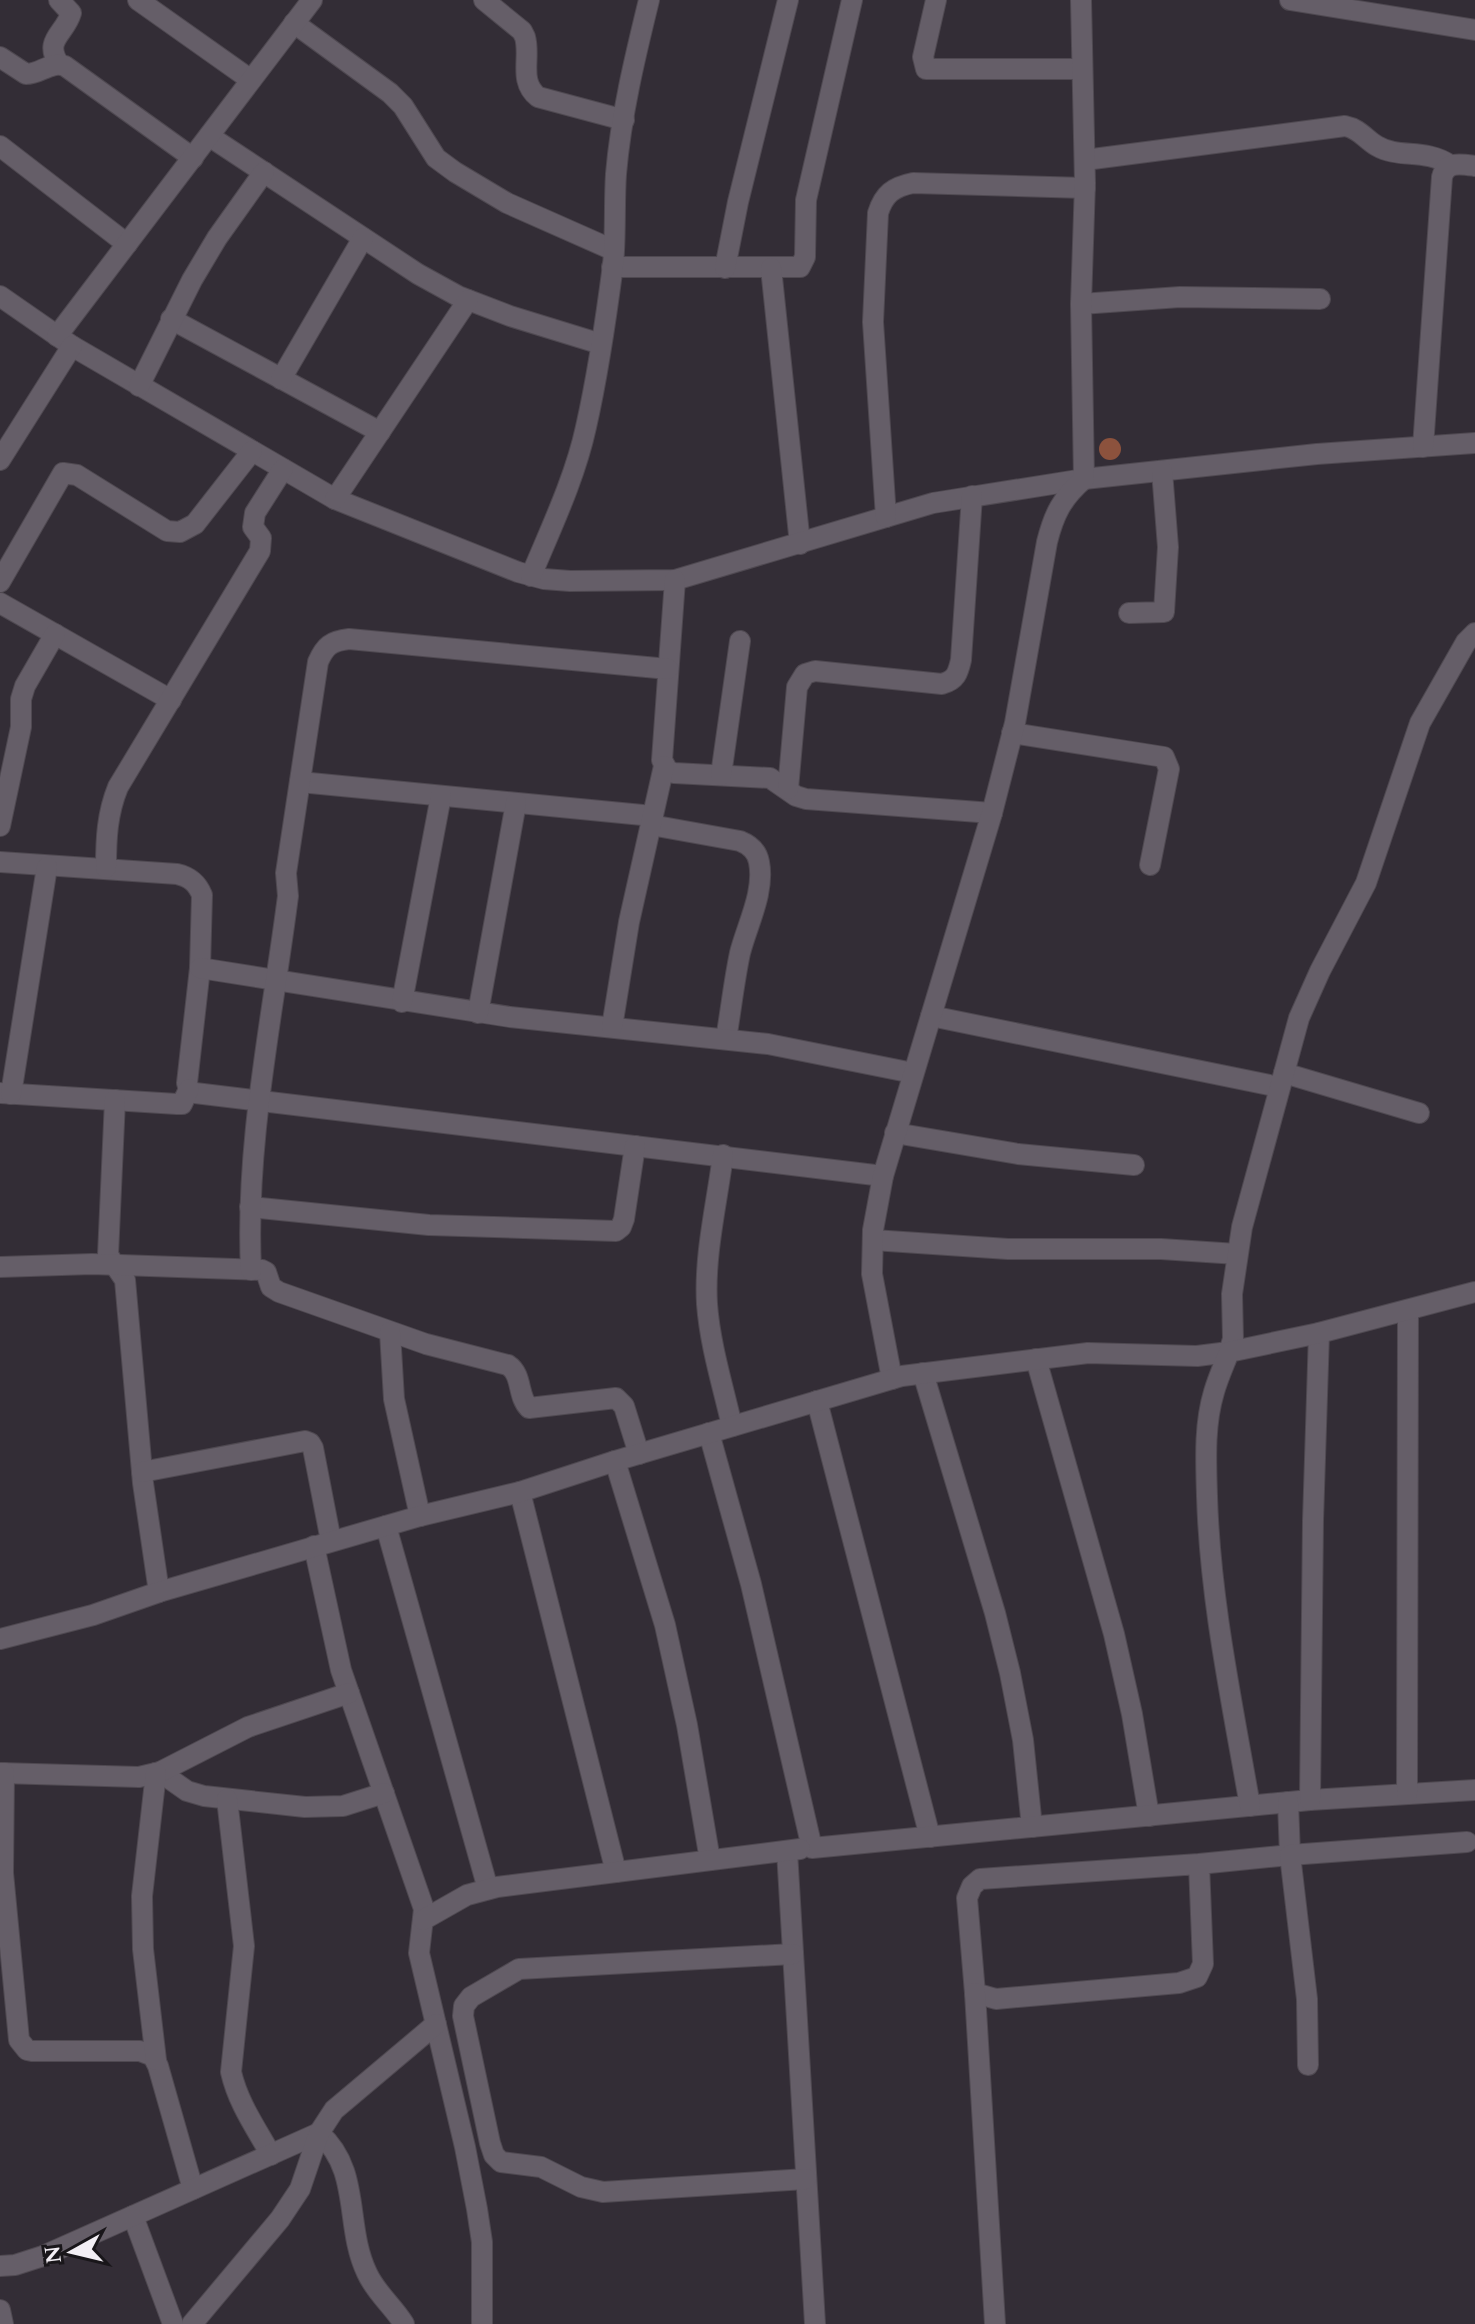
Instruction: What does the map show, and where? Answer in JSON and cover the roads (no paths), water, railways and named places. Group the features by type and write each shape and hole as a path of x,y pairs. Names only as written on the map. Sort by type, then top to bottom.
{"street":[{"path":"59,0 71,13 53,44 54,56 59,64 193,158"},
{"path":"138,0 251,80"},
{"path":"484,0 522,31 525,37 526,80 532,92 538,97 624,120"},
{"path":"531,576 585,432 613,258 616,174 624,120 649,0"},
{"path":"725,268 738,202 788,0"},
{"path":"294,23 390,93 403,106 431,151 455,172 613,258 725,268 796,268 804,263 806,200 852,0"},
{"path":"936,0 923,57 926,69 1082,69"},
{"path":"1081,0 1085,160 1081,304 1084,479"},
{"path":"1290,0 1475,30"},
{"path":"0,460 64,341 127,244 294,23 305,2"},
{"path":"0,57 26,74 59,64"},
{"path":"1085,160 1345,126 1357,129 1377,146 1390,151 1431,155 1450,165 1475,166"},
{"path":"209,136 418,274 468,300 601,344"},
{"path":"0,146 127,244"},
{"path":"1423,447 1442,177 1444,169 1450,165"},
{"path":"139,386 171,319 217,238 264,172"},
{"path":"886,517 873,322 878,213 882,202 898,186 913,183 1085,188"},
{"path":"281,379 363,238"},
{"path":"771,268 800,544"},
{"path":"1081,304 1180,297 1320,299"},
{"path":"1,298 64,341 335,499 531,576 570,581 675,580 933,503 972,496 1084,479 1317,454 1475,443"},
{"path":"335,499 468,300"},
{"path":"171,319 380,432"},
{"path":"0,582 63,473 77,475 167,531 180,532 195,524 252,451"},
{"path":"106,868 110,807 127,769 260,551 261,538 253,527 255,513 283,469"},
{"path":"1129,613 1164,612 1168,547 1162,471"},
{"path":"892,1379 872,1274 873,1240 883,1176 992,813 1012,733 1054,513 1065,495 1084,479"},
{"path":"788,789 797,687 805,674 815,671 942,684 951,681 957,674 961,660 972,496"},
{"path":"612,1027 629,922 664,766 675,580"},
{"path":"0,603 171,700"},
{"path":"1250,1806 1217,1618 1206,1456 1213,1393 1233,1339 1232,1294 1237,1254 1250,1190 1299,1018 1366,883 1420,723 1466,642 1475,633"},
{"path":"0,826 21,727 21,699 25,686 55,634"},
{"path":"251,1270 250,1207 258,1100 288,896 286,873 318,662 323,649 333,641 349,639 668,669"},
{"path":"721,775 740,641"},
{"path":"1012,733 1164,757 1169,769 1150,865"},
{"path":"664,766 674,773 770,778 796,796 806,799 992,813"},
{"path":"300,782 516,803 652,821 750,845 758,855 760,865 758,891 740,956 726,1039"},
{"path":"402,1002 441,796"},
{"path":"478,1013 516,803"},
{"path":"0,862 177,874 187,876 198,885 202,895 200,968 187,1083 195,1093 883,1176"},
{"path":"47,867 5,1093 182,1104 189,1089"},
{"path":"200,968 478,1013 768,1044 913,1073"},
{"path":"931,1016 1282,1080 1419,1113"},
{"path":"115,1100 108,1255 125,1280 142,1472 159,1592"},
{"path":"895,1133 1018,1154 1134,1165"},
{"path":"250,1207 429,1225 616,1231 624,1219 635,1146"},
{"path":"723,1155 707,1300 710,1334 732,1426"},
{"path":"873,1240 1008,1249 1161,1249 1237,1254"},
{"path":"0,1267 114,1265 266,1272 271,1287 279,1292 426,1344 508,1365 518,1377 523,1400 529,1408 616,1398 624,1406 639,1454"},
{"path":"0,1639 93,1615 159,1592 420,1516 520,1492 892,1379 1088,1353 1197,1356 1229,1352 1319,1333 1475,1292"},
{"path":"1407,1794 1408,1310"},
{"path":"390,1332 394,1399 420,1516"},
{"path":"1310,1800 1319,1333"},
{"path":"1036,1359 1114,1634 1132,1714 1149,1816"},
{"path":"923,1373 1010,1673 1023,1740 1032,1827"},
{"path":"817,1401 930,1837"},
{"path":"709,1433 751,1584 812,1848"},
{"path":"142,1472 305,1441 313,1448 322,1544 341,1670 422,1900 419,1953 482,2242 482,2324"},
{"path":"615,1461 665,1625 687,1725 710,1860"},
{"path":"520,1492 616,1872"},
{"path":"386,1526 488,1889"},
{"path":"156,2060 149,2053 140,2051 27,2050 19,2040 7,1999 2,1891 2,1773 139,1777 158,1772 248,1727 349,1693"},
{"path":"158,1772 187,1791 227,1799 325,1808 343,1806 384,1793"},
{"path":"158,1772 142,1896 143,1949 156,2060 193,2189"},
{"path":"423,1920 467,1895 488,1889 710,1860 1288,1802 1475,1790"},
{"path":"227,1799 244,1946 231,2072 243,2106 271,2155"},
{"path":"1288,1802 1290,1855 1307,1999 1308,2065"},
{"path":"995,2324 967,1898 972,1886 980,1879 1467,1842"},
{"path":"787,1851 815,2324"},
{"path":"975,1993 996,1999 1179,1983 1197,1977 1202,1972 1203,1964 1199,1864"},
{"path":"793,1954 519,1969 471,1997 464,2006 463,2016 490,2143 494,2155 501,2162 541,2167 581,2187 603,2192 806,2179"},
{"path":"192,2324 280,2219 300,2189 319,2133 334,2110 436,2024"},
{"path":"0,2266 15,2265 43,2256 319,2133"},
{"path":"319,2133 333,2145 348,2177 352,2223 367,2274 404,2324"},
{"path":"133,2216 173,2324"},
{"path":"0,2310 3,2324"}]}
